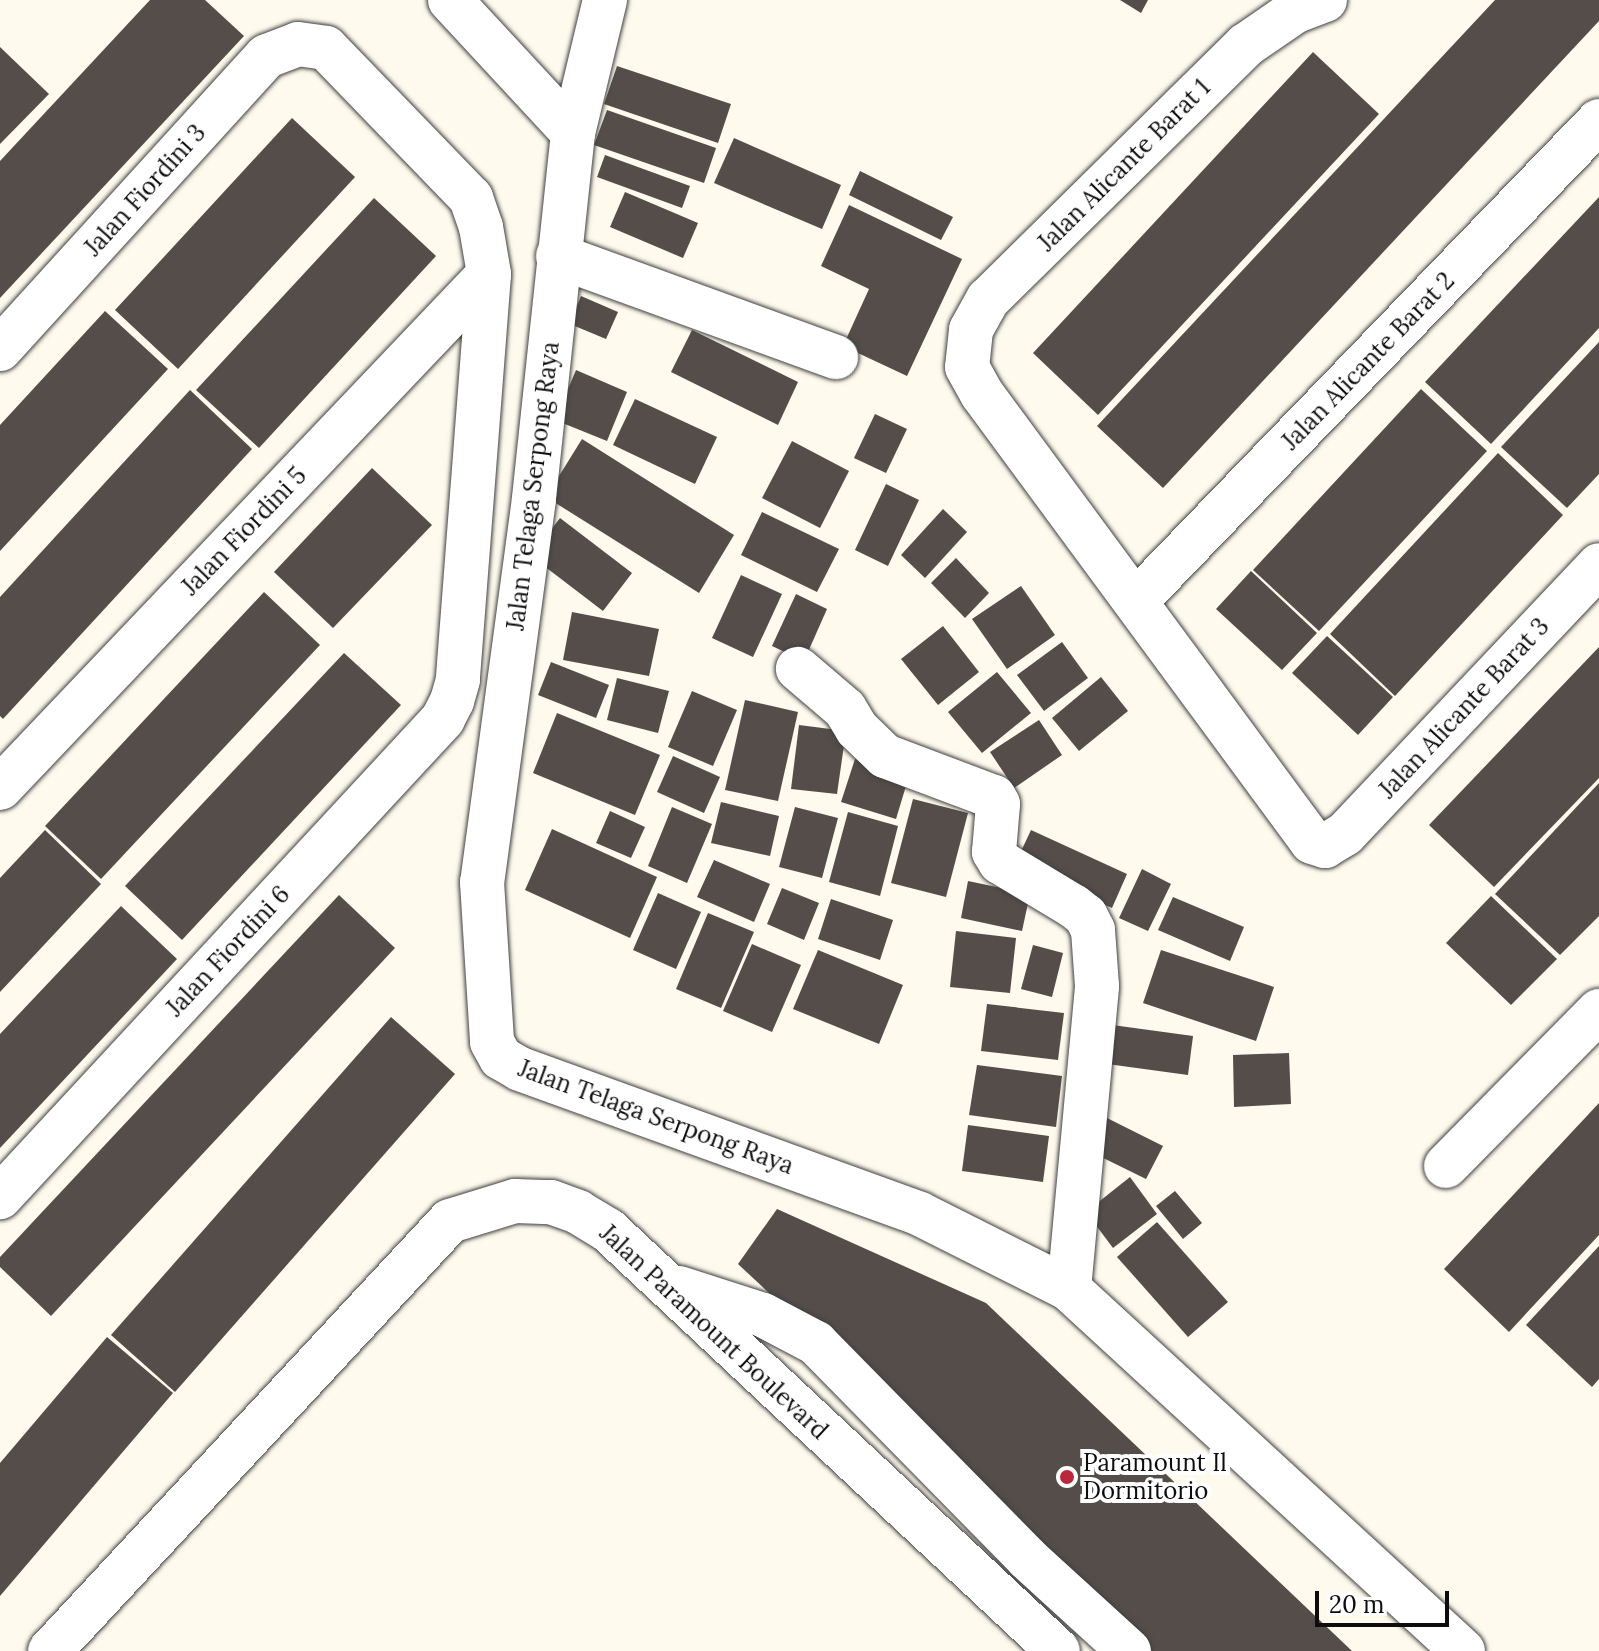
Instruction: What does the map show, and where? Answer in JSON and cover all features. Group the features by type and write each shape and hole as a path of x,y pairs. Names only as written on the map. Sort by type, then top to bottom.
{"street":[{"path":"450,0 573,133"},
{"name":"Jalan Telaga Serpong Raya","path":"605,0 573,133 534,499 482,882 492,1042 501,1058 520,1069 920,1214 1069,1289 1463,1651"},
{"name":"Jalan Alicante Barat 1","path":"1136,601 982,394 967,367 971,330 988,299 1246,45 1294,12 1325,0"},
{"name":"Jalan Fiordini 3","path":"0,349 267,56 298,44 326,48 471,198 489,274"},
{"name":"Jalan Alicante Barat 2","path":"1136,601 1599,121"},
{"path":"558,256 836,357"},
{"name":"Jalan Fiordini 6","path":"0,1197 443,719 458,680 489,274"},
{"name":"Jalan Fiordini 5","path":"0,788 489,274"},
{"name":"Jalan Alicante Barat 3","path":"1136,601 1312,842 1325,846 1345,834 1599,565"},
{"path":"798,669 845,709 857,729 885,756 994,797 998,810 994,852 1000,862 1073,906 1086,916 1093,930 1097,986 1078,1156 1069,1289"},
{"path":"1446,1166 1599,1011"},
{"name":"Jalan Paramount Boulevard","path":"50,1651 450,1221 515,1201 551,1202 578,1212 608,1230 1058,1651"},
{"path":"665,1284 763,1315 816,1343 1027,1558 1129,1651"}],"building":[{"path":"150,0 205,0 244,36 0,298 0,161"},
{"path":"1120,0 1148,0 1141,13"},
{"path":"1495,0 1599,0 1599,21 1163,488 1097,426"},
{"path":"0,47 49,94 0,144"},
{"path":"1313,52 1379,114 1098,415 1033,353"},
{"path":"617,66 731,104 718,143 604,104"},
{"path":"607,110 716,148 704,183 594,145"},
{"path":"292,118 355,177 178,369 115,310"},
{"path":"734,138 841,185 822,229 714,183"},
{"path":"605,155 690,186 682,208 597,177"},
{"path":"860,171 953,217 941,240 849,195"},
{"path":"625,192 698,223 683,258 610,227"},
{"path":"1599,197 1599,328 1491,444 1425,382"},
{"path":"374,198 436,256 259,448 196,390"},
{"path":"849,205 962,259 907,376 843,346 869,289 821,266"},
{"path":"581,296 618,312 606,339 570,324"},
{"path":"105,311 168,369 0,551 0,425"},
{"path":"692,330 798,382 778,425 671,372"},
{"path":"1599,342 1599,474 1567,508 1501,447"},
{"path":"576,370 627,392 607,441 555,420"},
{"path":"1421,389 1487,451 1319,631 1253,570"},
{"path":"190,390 252,449 3,719 0,716 0,597"},
{"path":"635,399 717,437 695,484 613,445"},
{"path":"875,414 907,429 886,473 854,458"},
{"path":"582,439 734,535 699,593 546,497"},
{"path":"792,441 849,471 820,528 762,498"},
{"path":"1498,453 1563,515 1395,696 1330,634"},
{"path":"372,468 432,525 333,628 274,572"},
{"path":"886,484 919,500 888,566 855,550"},
{"path":"943,509 967,532 925,578 901,555"},
{"path":"762,512 839,549 817,592 741,555"},
{"path":"560,518 632,573 603,611 531,556"},
{"path":"956,558 989,593 965,618 931,583"},
{"path":"1251,571 1317,633 1282,670 1216,609"},
{"path":"741,575 782,594 753,657 712,638"},
{"path":"1021,586 1055,635 1007,669 972,619"},
{"path":"264,592 320,645 101,879 45,826"},
{"path":"796,594 827,609 804,661 772,646"},
{"path":"572,612 659,629 649,676 563,660"},
{"path":"943,626 979,672 938,705 901,659"},
{"path":"1327,636 1393,697 1358,735 1292,673"},
{"path":"1062,642 1088,678 1044,711 1017,675"},
{"path":"1599,647 1599,778 1494,887 1429,825"},
{"path":"344,653 401,705 182,940 125,886"},
{"path":"551,662 609,685 596,718 538,695"},
{"path":"997,672 1031,713 982,753 948,712"},
{"path":"1101,677 1128,711 1079,751 1052,718"},
{"path":"617,678 669,691 658,733 607,720"},
{"path":"692,691 737,710 713,766 668,747"},
{"path":"745,700 798,712 778,801 725,790"},
{"path":"557,713 660,755 635,815 533,773"},
{"path":"1039,720 1062,755 1014,788 990,752"},
{"path":"799,725 846,731 837,794 791,789"},
{"path":"673,756 720,777 704,813 657,792"},
{"path":"855,759 909,776 896,819 841,802"},
{"path":"1599,783 1599,916 1560,955 1495,894"},
{"path":"913,799 968,813 946,897 891,883"},
{"path":"721,802 779,816 770,856 711,843"},
{"path":"672,807 712,824 687,883 648,866"},
{"path":"795,807 838,818 822,878 779,867"},
{"path":"610,811 645,827 631,858 596,843"},
{"path":"848,812 898,826 880,896 829,882"},
{"path":"552,829 657,877 630,938 525,890"},
{"path":"45,830 101,884 0,992 0,878"},
{"path":"1031,830 1127,874 1112,908 1015,864"},
{"path":"714,860 770,884 754,922 697,897"},
{"path":"1142,869 1171,884 1148,931 1119,918"},
{"path":"968,881 1030,894 1022,931 961,918"},
{"path":"782,888 819,903 804,940 767,924"},
{"path":"658,893 701,912 676,969 633,950"},
{"path":"339,895 395,948 51,1316 0,1267 0,1257"},
{"path":"1491,896 1557,959 1511,1005 1446,943"},
{"path":"1173,897 1244,927 1230,961 1158,930"},
{"path":"831,899 893,920 880,960 818,939"},
{"path":"121,906 177,959 0,1148 0,1034"},
{"path":"708,913 754,932 721,1008 676,989"},
{"path":"956,931 1016,938 1010,993 950,987"},
{"path":"752,944 801,965 772,1032 723,1011"},
{"path":"1033,945 1063,953 1052,997 1021,989"},
{"path":"818,950 903,985 879,1044 793,1009"},
{"path":"1161,950 1274,987 1256,1041 1143,1003"},
{"path":"987,1004 1064,1013 1058,1060 981,1051"},
{"path":"391,1017 455,1074 175,1392 111,1335"},
{"path":"1105,1024 1193,1036 1188,1075 1100,1063"},
{"path":"1289,1053 1291,1104 1234,1107 1233,1055"},
{"path":"977,1065 1062,1076 1056,1127 969,1115"},
{"path":"1599,1103 1599,1235 1509,1332 1444,1269"},
{"path":"1101,1115 1163,1146 1146,1179 1085,1149"},
{"path":"968,1125 1049,1136 1043,1182 962,1171"},
{"path":"1130,1177 1157,1214 1113,1248 1086,1212"},
{"path":"1175,1191 1202,1223 1183,1239 1156,1206"},
{"name":"Paramount Il Dormitorio","path":"777,1209 986,1303 1352,1651 1152,1651 738,1264"},
{"path":"1157,1222 1228,1302 1188,1337 1117,1257"},
{"path":"1599,1246 1599,1379 1592,1387 1526,1325"},
{"path":"107,1337 173,1393 0,1596 0,1463"}],"place":[{"name":"Paramount Il Dormitorio","path":"1067,1477"}]}
